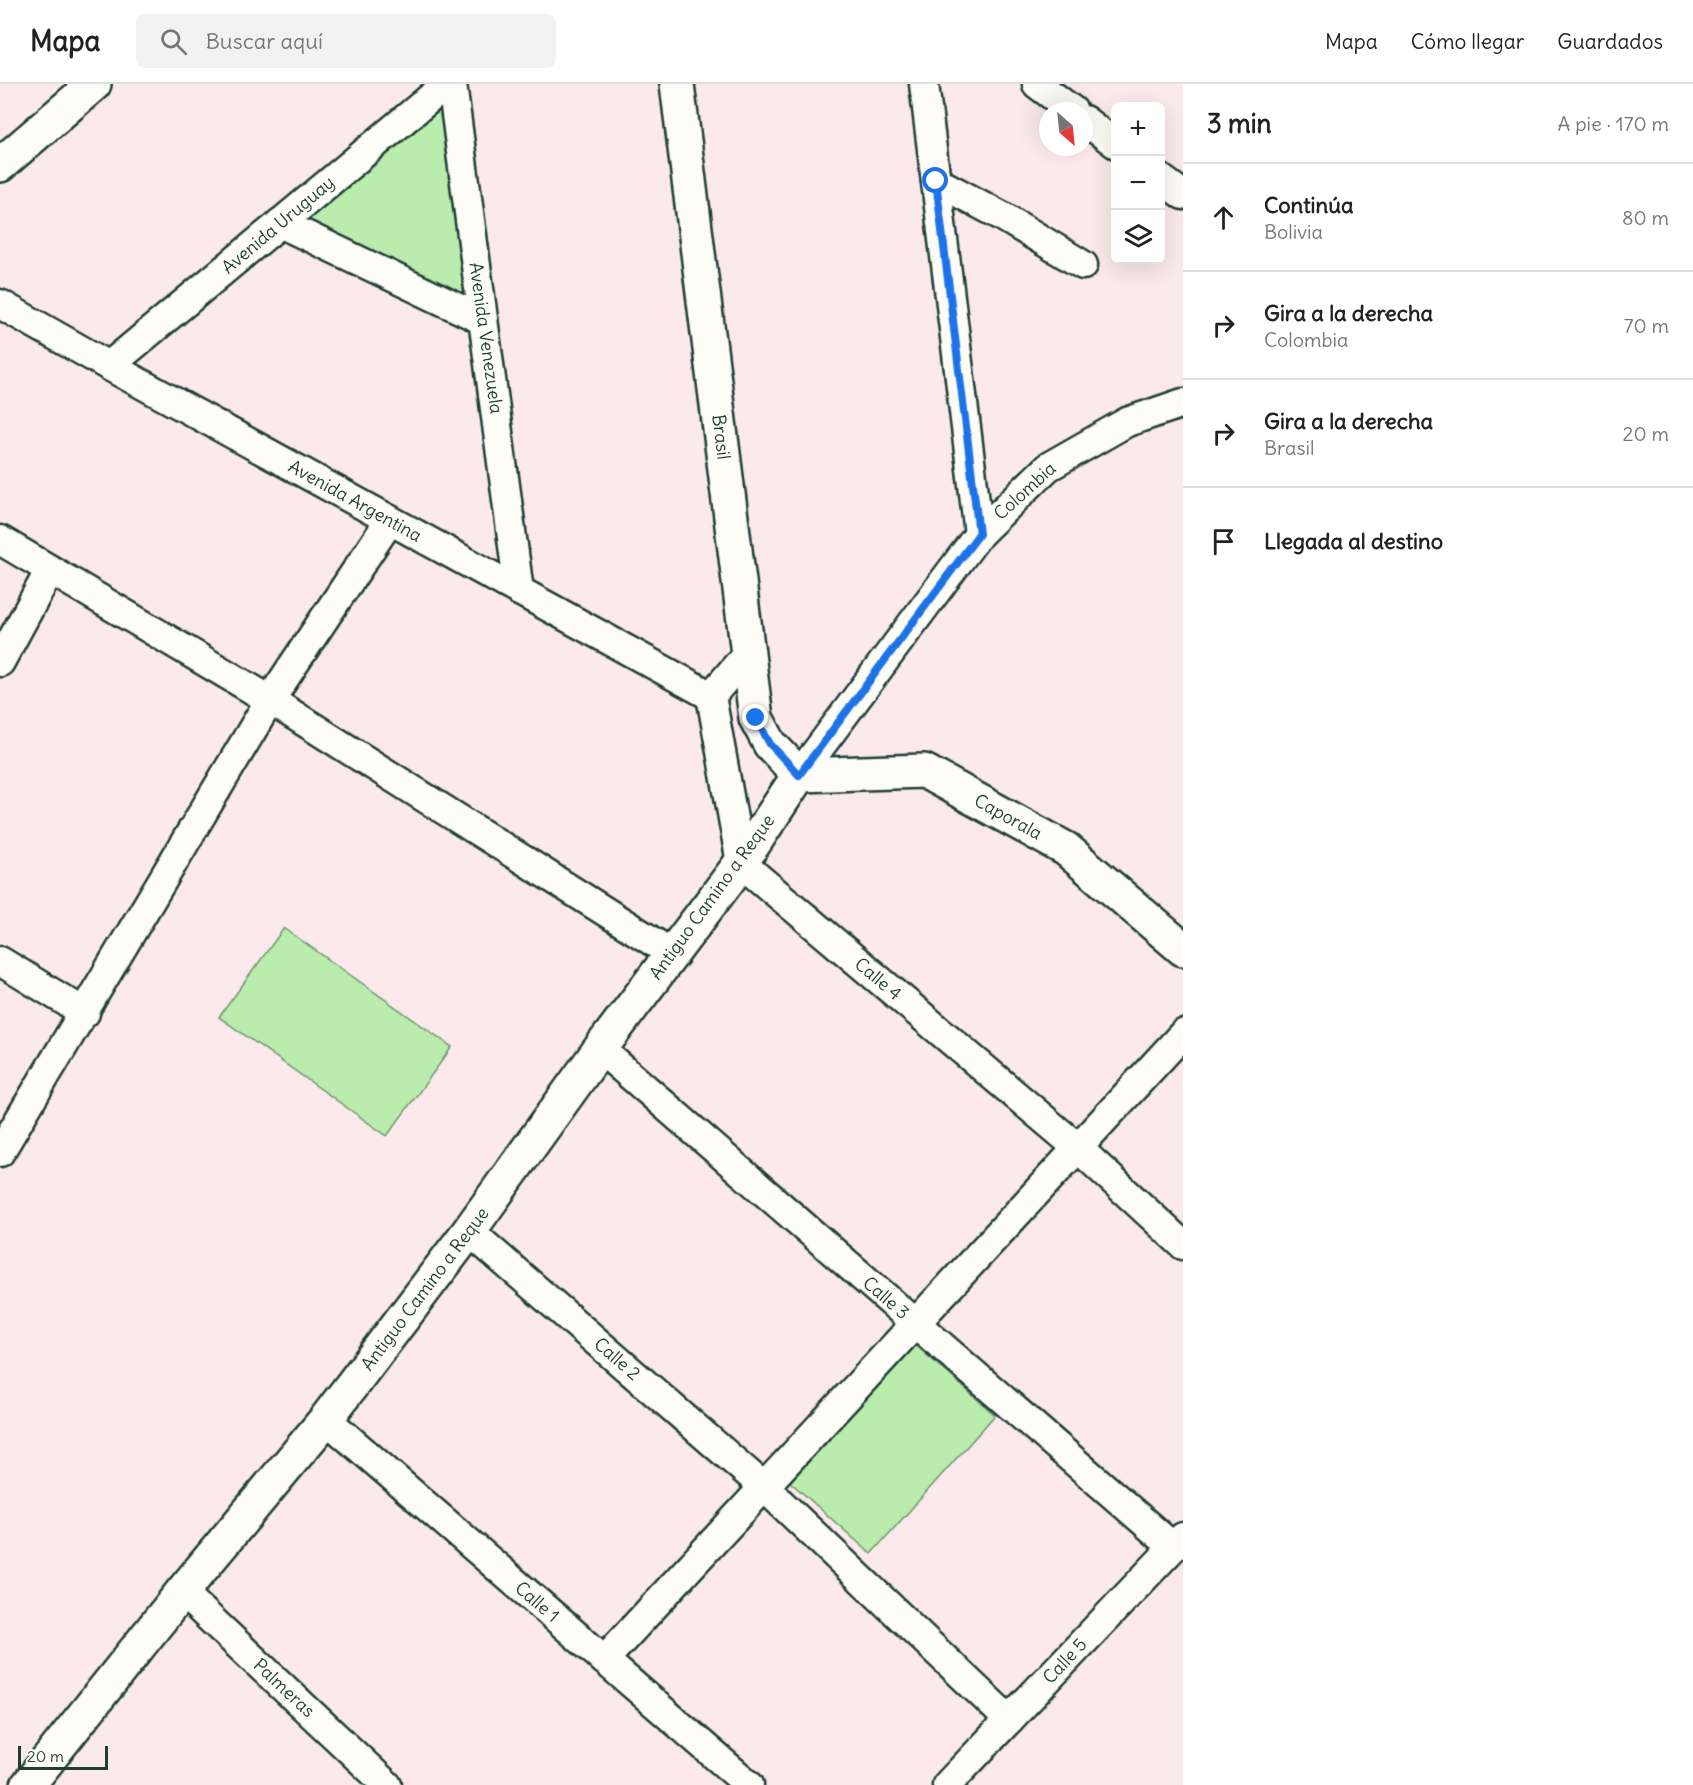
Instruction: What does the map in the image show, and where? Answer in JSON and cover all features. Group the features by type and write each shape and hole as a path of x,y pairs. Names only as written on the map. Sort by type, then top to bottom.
{"street":[{"path":"0,165 94,84"},
{"name":"Avenida Uruguay","path":"109,366 447,84"},
{"name":"Avenida Venezuela","path":"452,84 519,591"},
{"name":"Brasil","path":"677,84 756,718 770,744 799,775"},
{"path":"924,84 979,534"},
{"path":"1037,84 1061,102"},
{"path":"1093,127 1111,140"},
{"path":"936,181 1002,216 1083,265"},
{"path":"1165,181 1183,195"},
{"path":"280,223 483,320"},
{"name":"Avenida Argentina","path":"0,304 711,696"},
{"name":"Colombia","path":"799,775 979,534 1048,467 1127,422 1183,403"},
{"path":"0,1152 270,700 390,520"},
{"path":"0,540 270,700 671,952"},
{"path":"0,662 50,570"},
{"path":"741,863 711,696 748,653"},
{"name":"Caporala","path":"799,775 924,771 1066,849 1183,949"},
{"name":"Antiguo Camino a Reque","path":"28,1785 182,1592 326,1419 469,1231 671,952 741,863 799,775"},
{"name":"Calle 4","path":"741,863 1078,1148 1183,1245"},
{"path":"0,961 85,1013"},
{"path":"604,1660 1183,1034"},
{"name":"Calle 3","path":"600,1049 915,1324 1178,1542"},
{"name":"Calle 2","path":"469,1231 764,1487 1009,1720"},
{"name":"Calle 1","path":"326,1419 749,1785"},
{"name":"Calle 5","path":"947,1785 1178,1542"},
{"name":"Palmeras","path":"182,1592 387,1785"}],"green space":[{"path":"443,102 470,300 298,221"},
{"path":"284,928 452,1047 387,1136 219,1017"},
{"path":"912,1342 995,1415 871,1554 789,1481"}],"route":[{"path":"756,718 770,744 799,775 979,534 936,181"}]}
